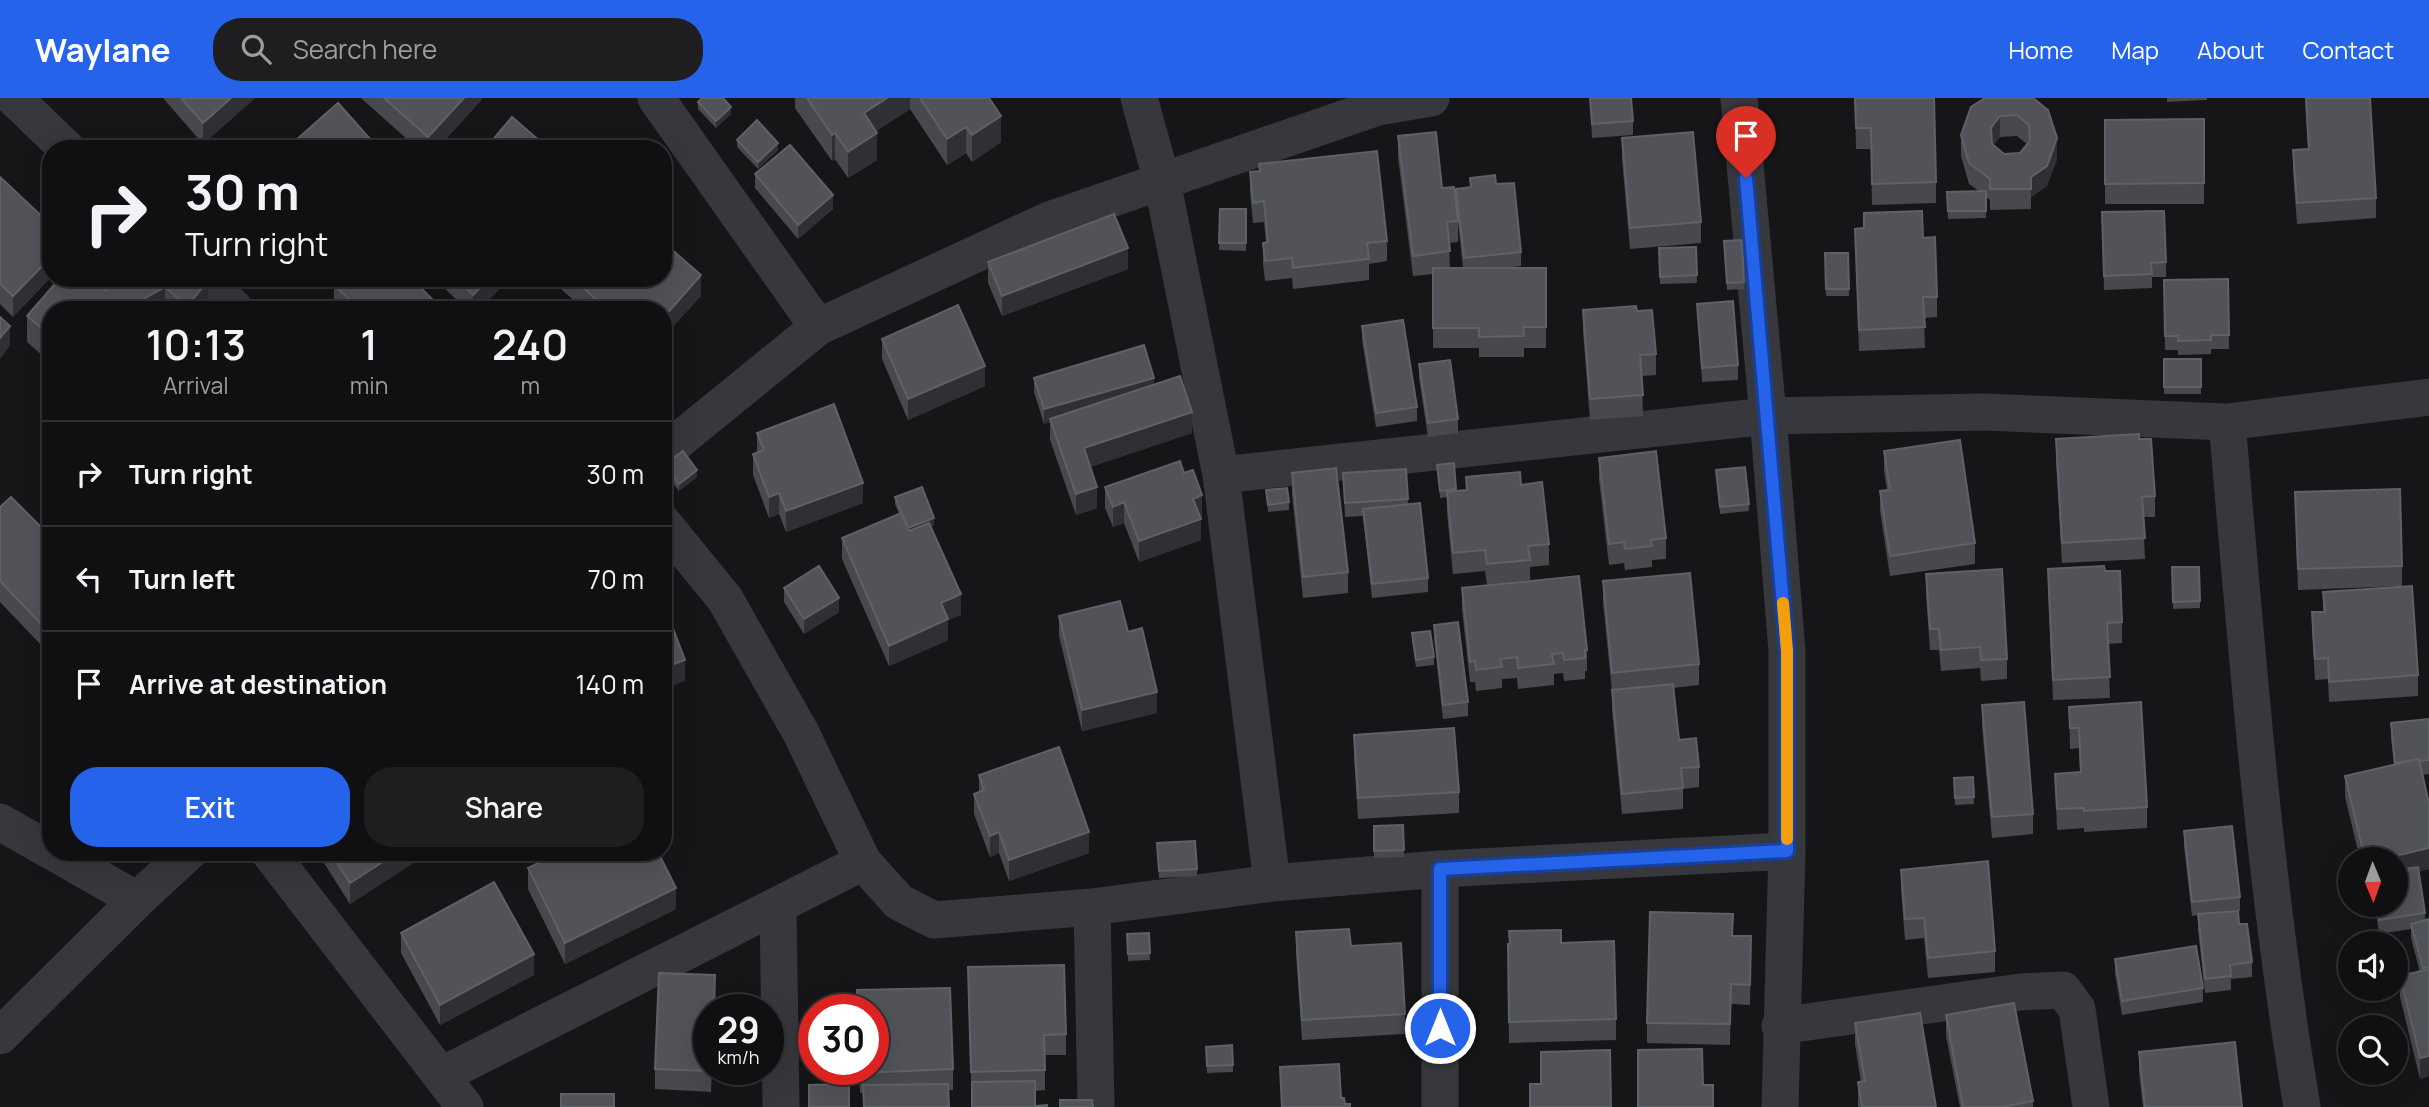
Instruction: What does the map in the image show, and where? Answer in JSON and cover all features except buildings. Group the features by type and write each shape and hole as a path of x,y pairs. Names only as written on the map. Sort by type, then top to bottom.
{"street":[{"path":"14,98 58,140"},
{"path":"656,98 818,327"},
{"path":"1139,98 1162,181 1222,475 1272,883"},
{"path":"672,446 818,327 1049,220 1378,107 1431,98"},
{"path":"1739,98 1787,651 1787,851 1780,1026 1780,1107"},
{"path":"212,287 227,301"},
{"path":"1222,475 1768,416 1983,411 2227,422 2429,397"},
{"path":"2227,422 2255,738 2287,1015 2302,1107"},
{"path":"672,534 725,599 801,733 863,862 899,902 934,920 1092,907 1272,883 1440,869 1787,851"},
{"path":"0,822 42,845"},
{"path":"69,861 137,900"},
{"path":"0,1036 179,861"},
{"path":"276,861 465,1107"},
{"path":"442,1075 863,862"},
{"path":"1440,869 1440,1107"},
{"path":"778,906 781,1107"},
{"path":"1092,907 1096,1107"},
{"path":"1780,1026 2008,994 2063,990 2077,1009 2091,1107"}],"slow traffic":[{"path":"1783,603 1787,651 1787,839"}],"route":[{"path":"1440,1028 1440,869 1787,851 1787,651 1746,178"}]}
